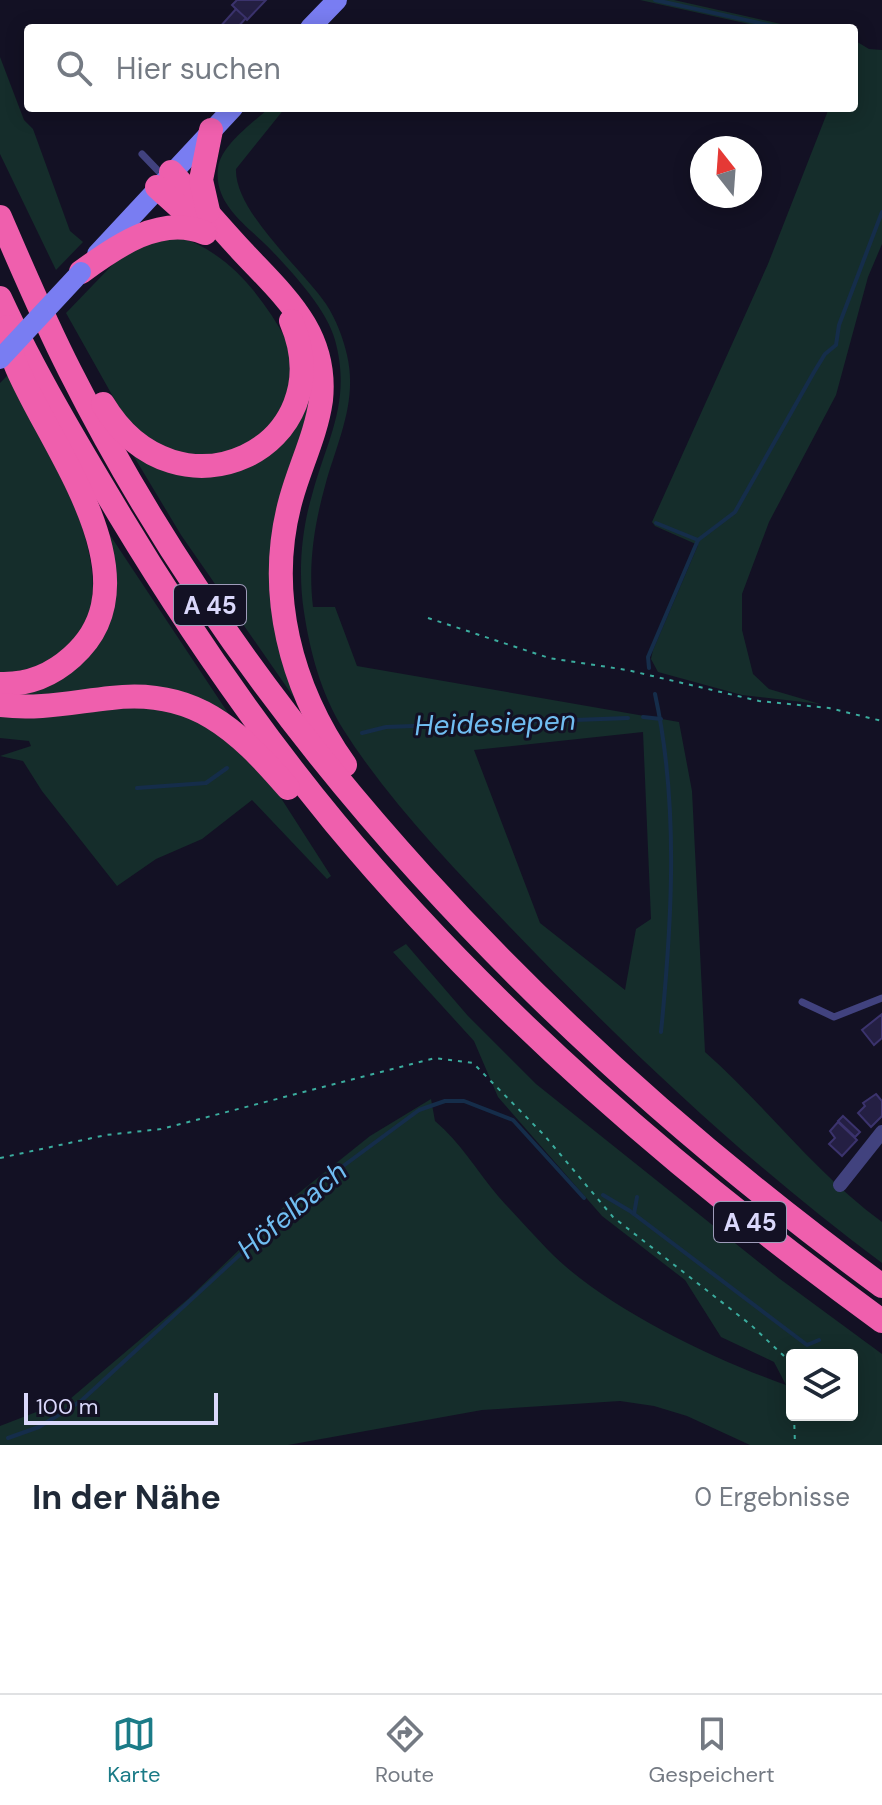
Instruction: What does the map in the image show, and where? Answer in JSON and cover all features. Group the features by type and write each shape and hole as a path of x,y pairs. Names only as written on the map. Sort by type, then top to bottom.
{"highway":[{"path":"32,290 62,329 110,416 133,442 173,464 204,467 235,460 262,445 287,418 300,384 301,356 285,310 211,225 201,180 211,130"},
{"path":"164,179 298,313 314,339 322,366 318,418 291,499 283,541 283,612 298,676 314,716 335,751 427,865 435,889"},
{"name":"A 45","path":"0,217 70,372 113,448 216,613 312,747 435,889 562,1017 772,1201 882,1286"},
{"path":"81,272 109,252 164,228 211,225"},
{"path":"0,684 24,682 47,675 78,651 98,620 105,575 97,538 75,478 14,361 2,303"},
{"name":"A 45","path":"2,303 89,465 156,577 231,686 336,824 475,976 623,1117 749,1221 882,1321"},
{"path":"0,705 37,707 134,697 163,699 194,708 235,731 287,787 336,824"}],"main road":[{"path":"314,24 337,0"},
{"path":"0,359 229,112"}],"street":[{"path":"840,1185 882,1132"}],"lane":[{"path":"142,154 164,179"},
{"path":"802,1002 834,1017 882,998"}],"path":[{"path":"428,618 535,654 627,670 759,701 829,708 882,721"},
{"path":"0,1158 106,1135 161,1129 435,1058 473,1063 544,1135 613,1217 751,1325 786,1358"},
{"path":"794,1421 795,1445"}],"green space":[{"path":"640,0 674,0 781,24 750,24"},
{"path":"858,42 869,49 882,50 882,244 868,277 836,395 769,522 742,594 742,630 753,674 769,689 820,704 742,695 658,672 651,659 698,545 652,522 768,264 827,112 858,112"},
{"path":"0,57 24,120 33,129 70,231 83,242 56,270 0,154"},
{"path":"265,112 282,112 236,169 238,185 258,221 330,310 343,342 350,372 345,422 315,531 311,576 313,607 335,607 357,666 679,722 692,791 705,1052 813,1161 882,1222 882,1263 735,1144 597,1015 421,831 380,781 335,715 310,642 302,598 301,568 308,509 336,420 340,362 331,328 308,292 235,215 221,194 218,182 220,159 239,135","holes":["643,732 651,919 636,929 625,990 540,923 474,750"]},
{"path":"170,234 197,244 221,258 241,277 275,321 316,395 282,512 306,715 181,535 127,445 125,418 66,313 118,259"},
{"path":"8,375 73,502 88,548 93,592 83,630 53,658 0,674 0,383"},
{"path":"94,511 236,725 206,706 19,702 17,689 92,642"},
{"path":"113,706 170,710 223,733 279,795 331,876 327,879 252,800 202,839 156,859 117,886 42,791 23,761 0,756 31,746 29,741 0,738 0,714"},
{"path":"406,944 468,1016 536,1084 780,1279 882,1354 882,1445 750,1445 687,1416 654,1406 620,1401 482,1410 288,1445 0,1445 0,1426 70,1399 188,1299 295,1196 370,1136 431,1099 435,1121 504,1203 571,1271 628,1310 692,1346 786,1385 774,1362 721,1337 685,1280 602,1216 498,1097 474,1041 393,952"}],"building":[{"path":"237,0 266,0 247,20 232,5"},
{"path":"236,9 246,18 241,24 223,24"},
{"path":"882,1014 882,1038 874,1045 862,1030"},
{"path":"876,1094 882,1101 882,1116 871,1127 858,1113 865,1106 863,1103"},
{"path":"843,1116 860,1132 855,1137 838,1121"},
{"path":"838,1122 857,1140 842,1156 829,1144 835,1138 830,1131"}],"waterway":[{"path":"655,0 764,24"},
{"path":"649,668 648,657 698,540 735,512 814,372 825,354 836,345 839,325 882,212"},
{"path":"656,523 698,540"},
{"path":"655,694 668,778 671,863 661,1032"},
{"name":"Heidesiepen","path":"643,717 661,719"},
{"name":"Heidesiepen","path":"362,733 386,727 628,718"},
{"name":"Heidesiepen","path":"137,788 206,783 227,768"},
{"name":"Höfelbach","path":"8,1438 39,1427 81,1401 308,1192 419,1110 445,1101 464,1101 513,1120 584,1198"},
{"name":"Höfelbach","path":"603,1195 630,1211 807,1345 819,1340"},
{"path":"634,1214 637,1197"}]}
